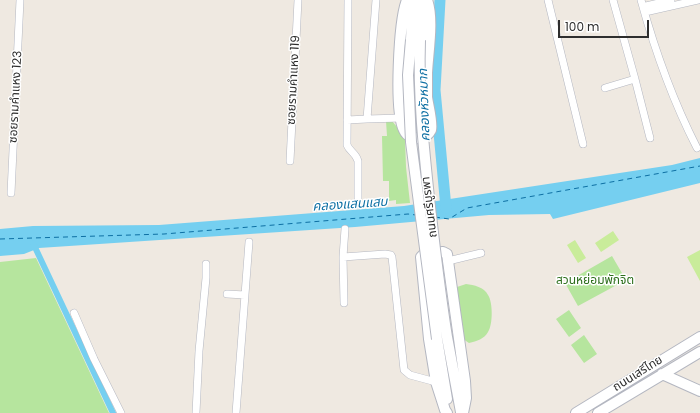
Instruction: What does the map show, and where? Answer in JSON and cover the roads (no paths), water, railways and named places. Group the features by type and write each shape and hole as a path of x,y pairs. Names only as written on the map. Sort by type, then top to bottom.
{"street":[{"name":"ซอยรามคำแหง 123","path":"11,193 20,0"},
{"name":"ซอยรามคำแหง 119","path":"290,161 298,0"},
{"path":"348,0 347,145 348,148 357,156 358,198"},
{"path":"367,119 376,0"},
{"path":"408,0 402,21 399,98 404,130 406,134 412,138 424,137 430,130 427,84 430,17 427,0"},
{"name":"ถนนศรีบูรพา","path":"412,0 415,40"},
{"name":"ถนนศรีบูรพา","path":"422,0 408,75 411,142 442,338 448,413"},
{"path":"548,0 583,144"},
{"path":"613,0 650,138"},
{"path":"644,6 671,0"},
{"path":"644,6 698,0"},
{"path":"644,6 653,43 684,124 697,148"},
{"path":"605,88 635,79"},
{"path":"347,120 401,118"},
{"path":"344,303 343,257 345,229"},
{"path":"236,413 249,242"},
{"path":"448,413 445,410 436,382 429,339 421,257 423,255 443,252 447,254 465,381 466,398 462,413"},
{"path":"448,261 481,253"},
{"path":"343,257 386,254 391,255 404,370 410,375 436,382"},
{"path":"196,413 206,264"},
{"path":"227,294 245,294"},
{"path":"74,313 94,359 121,413"},
{"name":"ถนนเสรีไทย","path":"576,413 700,337"},
{"name":"ถนนศรีบูรพา","path":"442,338 462,413"},
{"name":"ถนนเสรีไทย","path":"598,413 700,352"},
{"path":"662,374 700,391"}],"water":[{"path":"700,158 700,183 553,219 550,214 489,215 355,227 39,248 24,254 0,256 0,229 33,226 159,225 404,206 672,165"}],"waterway":[{"name":"คลองหัวหมาก","path":"440,0 435,90 446,208"},
{"path":"33,243 113,413"}],"water label":[{"name":"คลองแสนแสบ","path":"350,205"}],"park label":[{"name":"สวนหย่อมพักจิต","path":"595,281"}]}
